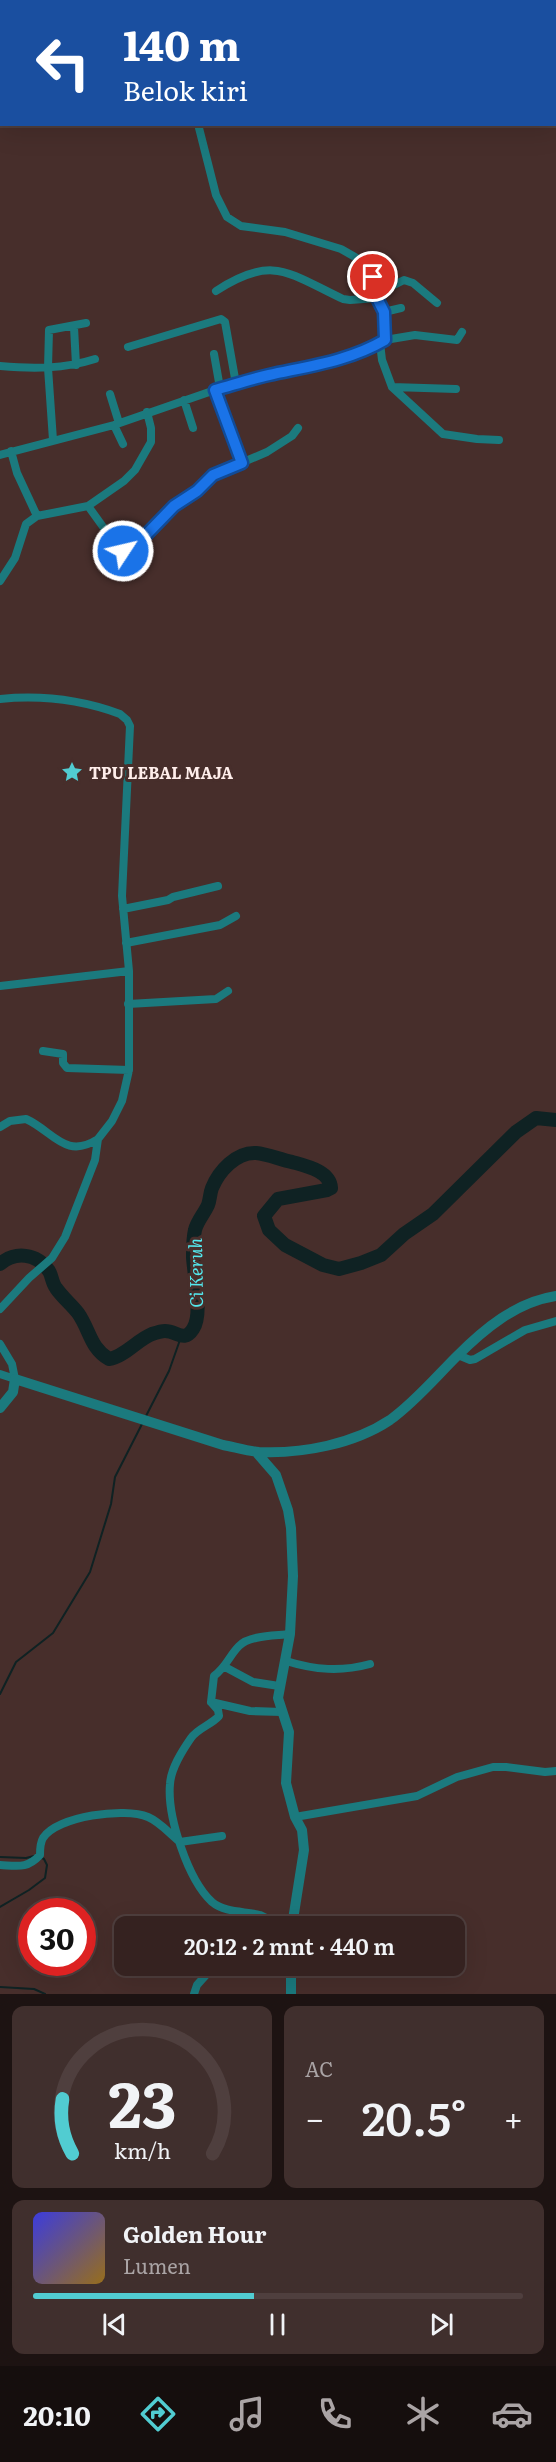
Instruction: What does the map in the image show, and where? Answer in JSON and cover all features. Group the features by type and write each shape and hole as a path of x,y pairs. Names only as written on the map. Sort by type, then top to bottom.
{"street":[{"path":"199,126 216,195 227,218 241,226 285,232 341,249 362,261 373,277 377,296 384,312 382,360 392,387 443,434 477,440 499,440"},
{"path":"216,291 236,278 261,269 270,269 284,271 343,299 350,300 377,296 404,280 412,283 437,303"},
{"path":"384,312 401,308"},
{"path":"128,347 221,319 225,322 236,384"},
{"path":"53,440 48,330 86,323"},
{"path":"74,327 76,365"},
{"path":"0,455 116,424 218,389 362,353 383,342 415,335 457,340 462,332"},
{"path":"214,354 218,389 242,463"},
{"path":"0,366 48,368 76,365 95,359"},
{"path":"392,387 456,389"},
{"path":"110,394 123,444"},
{"path":"184,400 193,428"},
{"path":"0,581 15,558 26,524 37,516 88,506 124,481 135,470 151,442 151,428 147,412"},
{"path":"88,506 123,551 145,536 174,506 197,491 213,475 267,452 292,436 298,428"},
{"path":"11,451 17,473 37,516"},
{"path":"0,699 20,697 64,700 111,711 127,720 130,726 123,909 129,971 129,1070 122,1101 112,1121 98,1139 82,1147 60,1142 26,1119 10,1121 0,1127"},
{"path":"123,909 168,900 218,886"},
{"path":"126,943 220,925 236,916"},
{"path":"0,986 129,971"},
{"path":"128,1004 216,999 228,991"},
{"path":"43,1051 63,1054 63,1063 67,1068 129,1070"},
{"path":"0,1309 29,1278 52,1258 65,1237 98,1150 98,1139"},
{"path":"0,1374 56,1390 191,1436 256,1452 278,1452 356,1437 391,1419 493,1323 534,1301 556,1296"},
{"path":"458,1355 470,1360 475,1359 525,1330 556,1321"},
{"path":"0,1344 12,1364 15,1379 13,1392 0,1408"},
{"path":"256,1452 276,1475 288,1510 293,1576 290,1634 278,1698 289,1732 286,1783 295,1817 302,1830 304,1860 294,1916"},
{"path":"262,1916 229,1910 213,1903 195,1880 173,1825 170,1782 173,1770 196,1731 219,1716 218,1710 211,1702 214,1676 225,1667 244,1642 290,1634"},
{"path":"286,1661 308,1668 334,1670 370,1664"},
{"path":"225,1667 254,1682 279,1686"},
{"path":"211,1702 241,1710 282,1712"},
{"path":"295,1817 417,1796 457,1777 493,1767 556,1772"},
{"path":"0,1865 32,1864 40,1856 40,1844 51,1830 101,1812 123,1812 148,1817 180,1842 222,1836"},
{"path":"194,1994 206,1976"},
{"path":"291,1976 291,1994"}],"waterway":[{"name":"Ci Keruh","path":"0,1264 19,1256 38,1260 49,1271 56,1288 78,1313 98,1350 109,1359 115,1358 152,1334 169,1331 183,1336 193,1329 198,1305 193,1257 195,1230 208,1205 215,1182 235,1159 256,1153 310,1168 326,1177 331,1188 278,1199 264,1216 269,1230 285,1245 323,1265 339,1269 381,1255 404,1234 433,1214 516,1132 536,1118 556,1120"},
{"path":"146,1416 169,1371 181,1337"},
{"path":"0,1694 16,1662 53,1633 90,1572 111,1504 115,1477 142,1424"},
{"path":"0,1857 34,1856"},
{"path":"0,1907 45,1878 47,1865 40,1857"},
{"path":"0,1987 34,1989 45,1994"}],"place":[{"name":"TPU LEBAL MAJA","path":"72,772"}],"route":[{"path":"123,551 150,532 174,506 197,491 213,475 242,463 215,390 362,353 385,340 384,312 377,298 373,277"}]}
